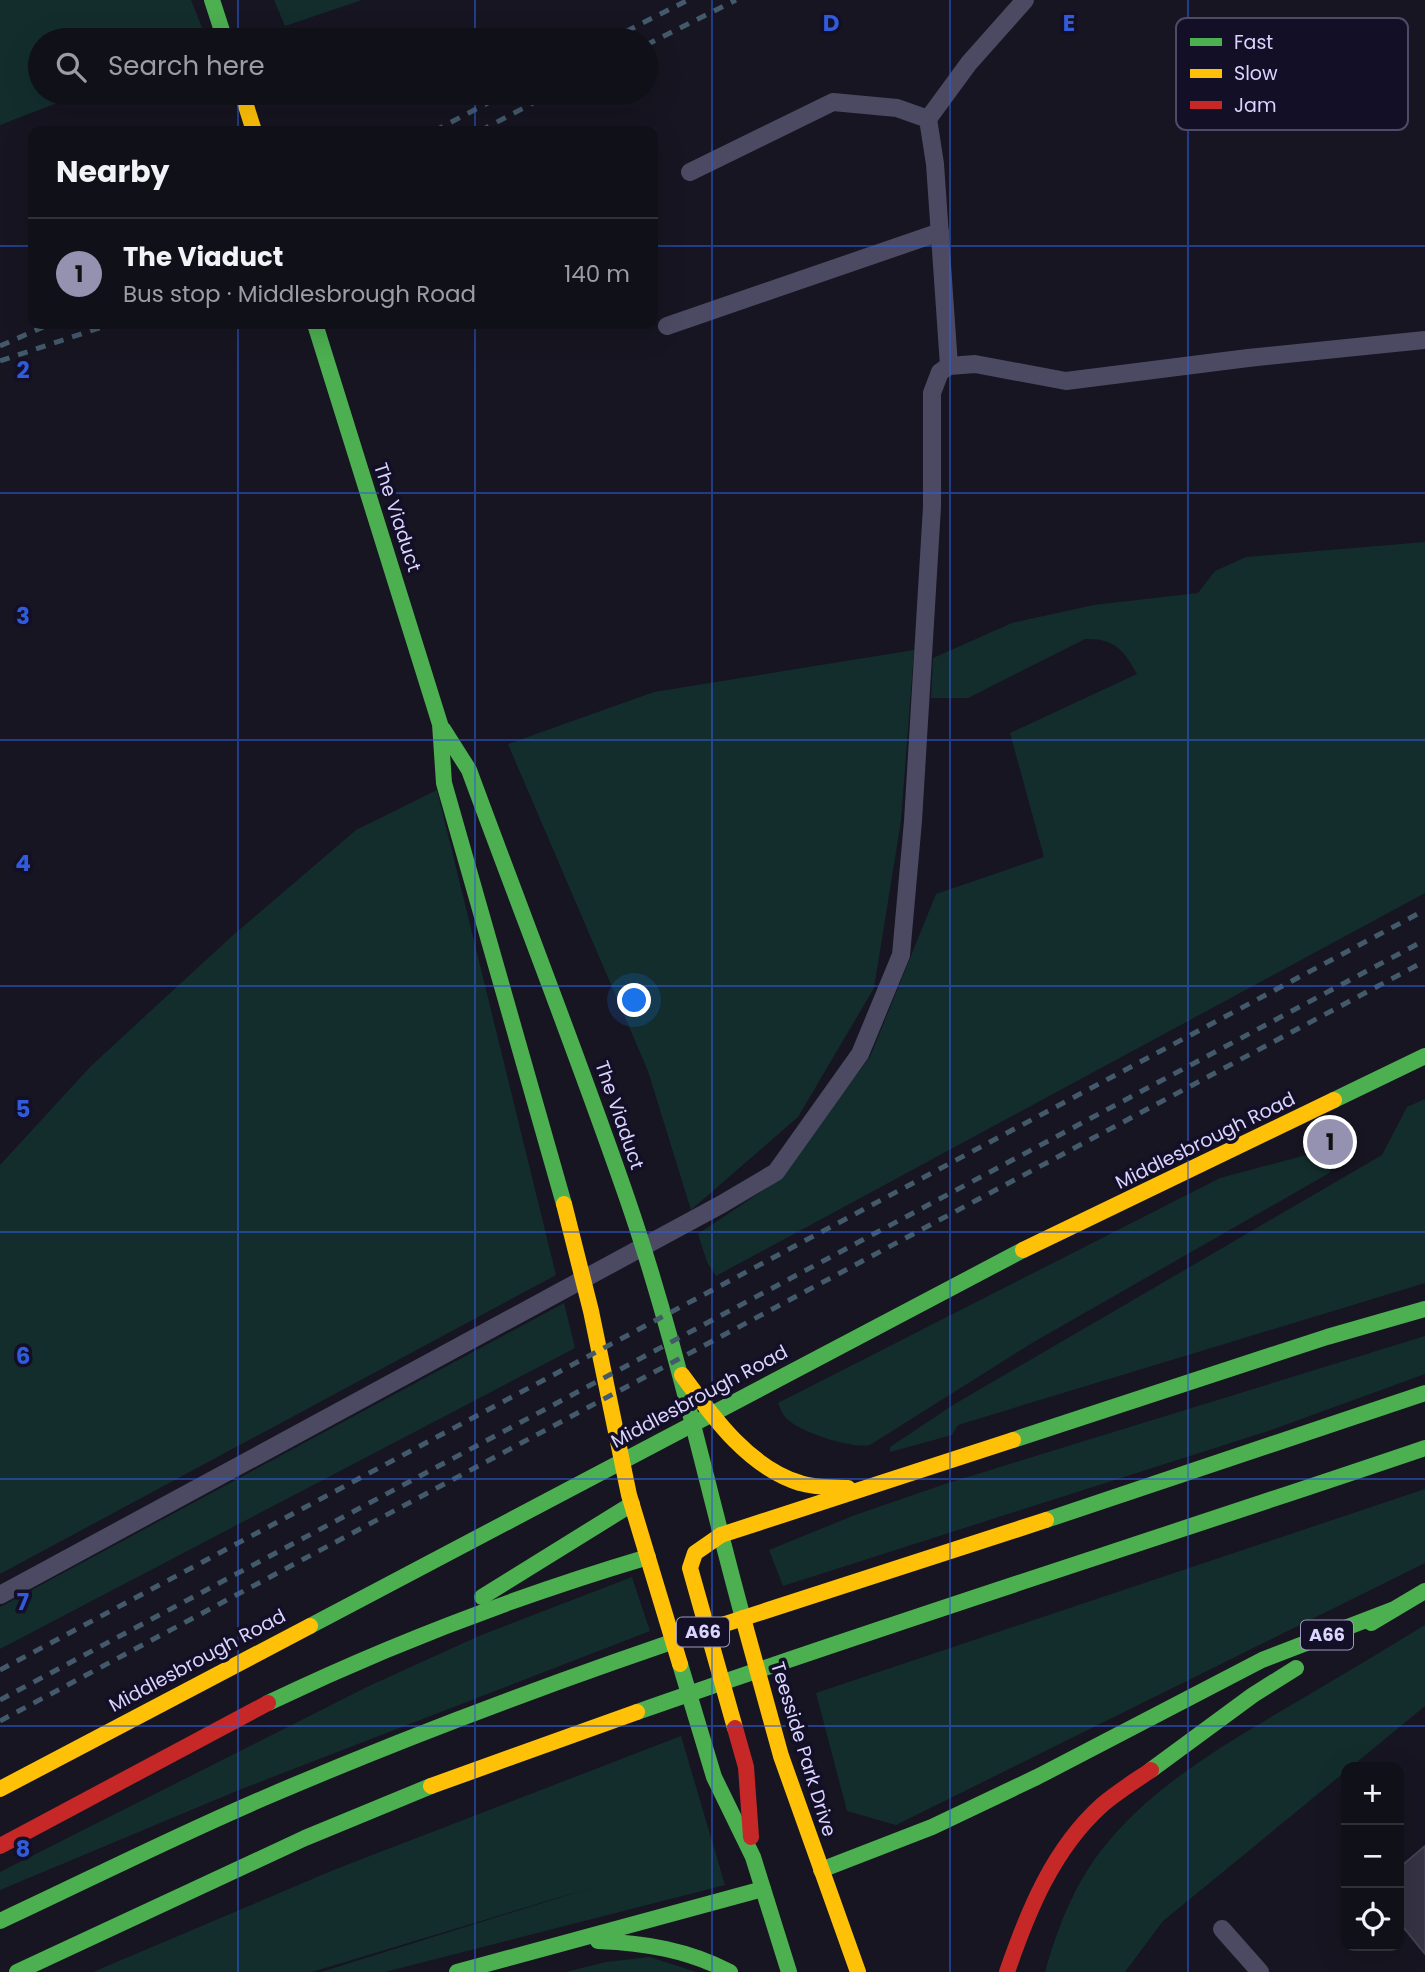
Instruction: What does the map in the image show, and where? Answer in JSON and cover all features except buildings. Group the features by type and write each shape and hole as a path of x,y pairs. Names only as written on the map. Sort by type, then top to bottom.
{"main road":[{"path":"212,0 221,28"},
{"path":"246,105 252,126"},
{"name":"The Viaduct","path":"317,329 440,724 444,783 556,1170 591,1311 631,1499 654,1555"},
{"name":"The Viaduct","path":"440,724 469,770 578,1059 628,1202 682,1375 720,1535"},
{"name":"Middlesbrough Road","path":"0,1788 1011,1256 1425,1056"},
{"path":"684,1546 1327,1337 1425,1309"},
{"path":"682,1375 719,1425 765,1466 797,1483 857,1489"},
{"name":"A66","path":"0,1921 261,1799 487,1709 649,1650 1087,1509 1425,1392"},
{"path":"18,1972 305,1838 479,1768 873,1629 1099,1558 1425,1448"},
{"path":"427,1632 631,1499"},
{"path":"720,1535 695,1553 690,1568 746,1767 753,1857"},
{"name":"Teesside Park Drive","path":"720,1535 815,1872 858,1972"},
{"path":"0,1846 162,1757 353,1664 427,1632 654,1555 663,1606 714,1777 769,1887 789,1972"},
{"name":"A66","path":"815,1872 932,1827 1026,1782 1262,1660 1392,1610 1425,1591"},
{"path":"1007,1972 1025,1920 1056,1858 1102,1805 1253,1695 1392,1610"},
{"path":"457,1972 577,1940 635,1920 769,1887"},
{"path":"577,1940 649,1944 699,1955 730,1972"}],"lane":[{"path":"949,366 940,232 928,119 969,63 1026,0"},
{"path":"690,172 833,102 897,108 928,119"},
{"path":"667,326 940,232"},
{"path":"0,1595 722,1204 776,1172 860,1054 901,955 932,507 932,393 940,372 949,366 975,364 1066,381 1248,358 1425,340"},
{"path":"1222,1929 1260,1972"}],"green space":[{"path":"0,0 191,0 202,28 28,28 28,105 52,105 0,125"},
{"path":"274,0 362,0 285,26"},
{"path":"1425,542 1425,893 716,1276 707,1262 698,1234 774,1183 870,1057 936,894 1044,857 1010,733 1137,674 1117,647 1104,641 1085,639 968,698 931,698 933,658 1012,623 1094,605 1198,593 1215,571 1246,557"},
{"path":"914,650 901,821 874,988 798,1117 691,1210 648,1071 508,744 654,692"},
{"path":"437,790 556,1275 0,1574 0,1165 91,1066 231,937 356,830"},
{"path":"1425,1099 1425,1283 958,1425 952,1435 890,1452 890,1447 953,1405 1382,1155 1407,1107"},
{"path":"1321,1151 1331,1172 1032,1343 870,1445 839,1442 814,1434 802,1429 782,1413 778,1403 1220,1178"},
{"path":"564,1303 575,1348 0,1649 0,1607"},
{"path":"1425,1336 1425,1374 1274,1429 783,1586 769,1550 855,1515 945,1484"},
{"path":"1425,1489 1425,1563 896,1825 847,1811 816,1693"},
{"path":"632,1577 650,1631 239,1790 0,1890 0,1872 369,1686 479,1636"},
{"path":"1425,1625 1425,1706 1357,1762 1341,1762 1341,1775 1163,1921 1125,1972 1045,1972 1067,1908 1096,1857 1144,1805 1172,1782 1232,1741"},
{"path":"681,1736 725,1885 385,1972 321,1972 597,1886 312,1972 93,1972 336,1869"},
{"path":"650,1957 696,1972 566,1972 606,1962"}],"railway":[{"path":"633,28 688,0"},
{"path":"658,39 736,0"},
{"path":"444,126 484,105"},
{"path":"489,126 529,105"},
{"path":"0,346 39,329"},
{"path":"0,361 96,329"},
{"path":"0,1670 1425,910"},
{"path":"0,1700 1425,940"},
{"path":"0,1721 1425,961"}],"traffic: fast":[{"path":"212,0 221,28"},
{"path":"317,329 440,724 444,783 564,1204"},
{"path":"443,729 469,770 628,1201 675,1356 743,1618"},
{"path":"1334,1100 1425,1056"},
{"path":"310,1626 1023,1250"},
{"path":"1013,1440 1327,1337 1425,1309"},
{"path":"1046,1520 1425,1393"},
{"path":"637,1712 1425,1448"},
{"path":"482,1597 632,1504"},
{"path":"268,1703 455,1622 648,1557"},
{"path":"1371,1623 1425,1591"},
{"path":"821,1870 932,1827 1037,1777 1262,1660 1392,1610"},
{"path":"0,1921 198,1827 321,1774 493,1706 725,1624"},
{"path":"680,1664 714,1777 753,1857 789,1972"},
{"path":"1151,1770 1253,1695 1296,1668"},
{"path":"17,1972 305,1838 431,1786"},
{"path":"457,1972 763,1889"},
{"path":"598,1941 666,1949 698,1958 730,1972"}],"traffic: slow":[{"path":"246,105 252,126"},
{"path":"1023,1250 1334,1100"},
{"path":"564,1204 591,1311 629,1495 680,1664"},
{"path":"682,1375 719,1423 748,1453 764,1465 806,1485 848,1488"},
{"path":"721,1535 1013,1440"},
{"path":"725,1624 1046,1520"},
{"path":"721,1535 695,1553 690,1568 735,1728"},
{"path":"743,1618 781,1756 858,1972"},
{"path":"0,1789 310,1626"},
{"path":"431,1786 637,1712"}],"traffic: jam":[{"path":"0,1846 268,1703"},
{"path":"735,1728 746,1767 751,1837"},
{"path":"1007,1972 1033,1904 1069,1841 1102,1805 1151,1770"}],"place":[{"name":"The Viaduct","path":"1330,1142"}]}
